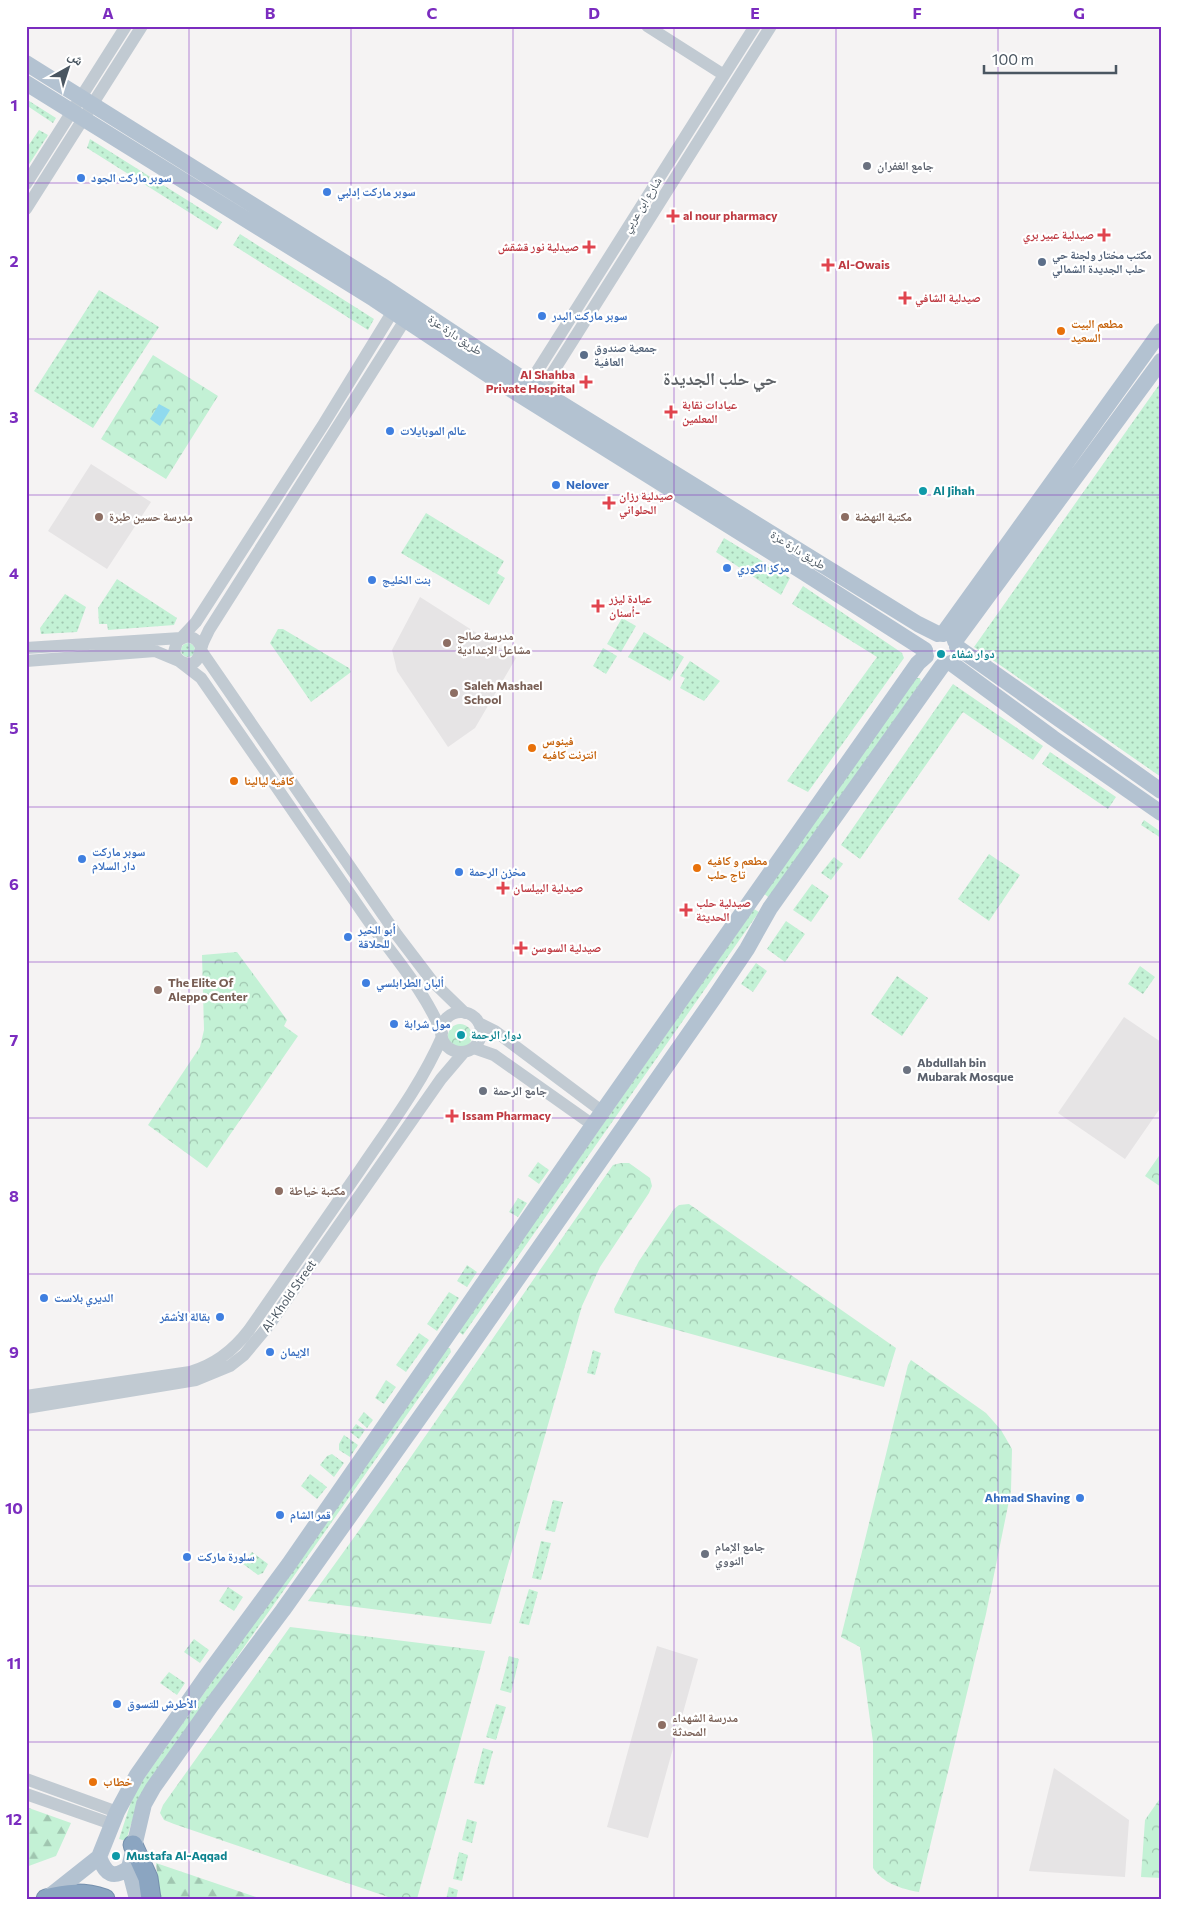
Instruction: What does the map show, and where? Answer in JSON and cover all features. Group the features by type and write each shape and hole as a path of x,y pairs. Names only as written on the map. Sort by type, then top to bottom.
{"highway":[{"path":"133,1845 148,1878 151,1899"},
{"path":"45,1899 68,1893 90,1894 105,1899"}],"main road":[{"name":"طريق دارة عزة","path":"26,63 378,292 901,614 948,639 1161,791"},
{"path":"26,83 378,292 399,315 496,380 803,572 925,653 932,664 946,665 1161,813"},
{"path":"948,639 1161,331"},
{"path":"948,639 1161,361"},
{"path":"45,1899 99,1857 115,1818 137,1775 289,1564 925,653 927,642 934,636 948,639"},
{"path":"137,1899 129,1868 144,1804 153,1788 468,1351 714,998 747,949 770,908 924,689 956,656 948,639"},
{"path":"754,897 770,908"},
{"path":"447,1336 468,1351"},
{"path":"195,1693 211,1706"},
{"path":"99,1857 102,1866 114,1875 121,1874 129,1868"}],"street":[{"path":"86,101 126,26"},
{"path":"26,184 142,26"},
{"path":"647,26 724,75"},
{"name":"شارع ابن عربي","path":"535,387 755,26"},
{"path":"535,387 771,26"},
{"path":"26,209 77,115"},
{"path":"399,315 323,426 196,622 177,642 174,652 179,661 201,678 385,945 421,991 450,1049 457,1052 469,1050 494,1055 593,1126"},
{"path":"26,661 156,651 179,661 190,664 196,662 209,630 399,315"},
{"path":"26,648 181,638 187,636 198,642 201,650 397,935 432,982 465,1013"},
{"path":"26,1396 190,1372 201,1369 226,1355 249,1330 420,1080 432,1059 442,1035 444,1022 453,1014 465,1013 471,1015 479,1023 495,1031 603,1112"},
{"path":"469,1050 481,1037 479,1023"},
{"name":"Al-Khold Street","path":"26,1408 196,1380 230,1366 244,1355 269,1325 442,1079 469,1050"},
{"path":"26,1778 115,1818"},
{"path":"26,1794 115,1818"}],"shaded area":[{"name":"مدرسة حسين طبرة","path":"91,464 151,502 107,569 48,531"},
{"name":"Saleh Mashael School","path":"420,597 516,658 475,728 448,747 397,671 392,650"},
{"path":"1124,1017 1161,1042 1161,1107 1125,1159 1058,1113"},
{"path":"657,1646 698,1659 648,1838 607,1827"},
{"path":"1054,1768 1129,1820 1125,1877 1029,1871"}],"green space":[{"path":"26,99 56,118 53,123 26,105"},
{"path":"39,130 48,135 26,169 26,149"},
{"path":"90,139 222,222 217,230 87,148"},
{"path":"240,234 374,319 368,330 233,245"},
{"path":"99,290 159,327 93,428 34,391"},
{"path":"153,355 218,396 166,479 101,439"},
{"path":"1161,382 1161,777 974,647"},
{"path":"426,513 504,561 497,573 505,578 489,605 401,553"},
{"path":"724,538 790,578 781,595 716,552"},
{"path":"117,579 177,618 174,625 108,630 107,624 99,624 98,608"},
{"path":"803,586 902,653 904,658 808,792 787,781 877,657 792,604"},
{"path":"65,594 86,607 77,632 41,634 40,628"},
{"path":"622,618 636,626 621,652 607,644"},
{"path":"278,629 283,629 349,668 351,672 311,702 270,643"},
{"path":"644,632 684,657 670,681 628,657"},
{"path":"185,643 191,643 195,650 191,657 185,657 181,653 181,647"},
{"path":"603,648 617,656 606,674 593,666"},
{"path":"690,661 720,681 704,701 680,688 685,678 680,676"},
{"path":"916,678 920,678 921,682 770,898 764,894"},
{"path":"953,684 1043,746 1033,760 963,712 860,859 841,845"},
{"path":"1050,752 1116,797 1108,809 1042,764"},
{"path":"1144,820 1161,832 1161,838 1141,825"},
{"path":"989,854 1020,875 989,921 958,899"},
{"path":"834,857 843,864 831,880 821,873"},
{"path":"812,884 829,896 811,922 793,910"},
{"path":"754,909 759,912 463,1335 458,1331"},
{"path":"786,921 805,934 785,962 767,949"},
{"path":"237,952 287,1020 284,1026 298,1036 207,1168 148,1125 200,1047 204,1030 202,955"},
{"path":"756,963 767,971 753,992 741,984"},
{"path":"1140,966 1155,977 1143,994 1128,984"},
{"path":"897,976 928,998 902,1036 871,1014"},
{"path":"460,1024 469,1027 472,1036 469,1045 460,1048 451,1045 448,1036 451,1027"},
{"path":"1161,1153 1161,1187 1145,1176"},
{"path":"538,1162 549,1170 539,1184 528,1176"},
{"path":"629,1163 650,1178 652,1186 600,1267 582,1306 491,1624 308,1601 424,1438 613,1165"},
{"path":"518,1198 527,1203 518,1217 509,1212"},
{"path":"689,1204 896,1348 884,1387 615,1313 614,1309 639,1261 674,1209 679,1205"},
{"path":"467,1265 477,1272 467,1287 457,1281"},
{"path":"449,1292 459,1298 437,1331 427,1324"},
{"path":"419,1333 429,1340 406,1372 396,1365"},
{"path":"446,1348 450,1348 451,1352 148,1784 138,1801 126,1841 119,1839 132,1799 143,1780"},
{"path":"593,1350 601,1353 595,1375 587,1373"},
{"path":"911,1360 986,1413 1001,1430 1012,1449 1011,1491 986,1614 919,1892 893,1885 882,1878 873,1868 873,1742 860,1647 841,1637 908,1365"},
{"path":"386,1380 396,1387 384,1404 375,1398"},
{"path":"364,1412 373,1420 367,1428 358,1420"},
{"path":"356,1424 365,1430 359,1439 350,1432"},
{"path":"344,1435 358,1445 350,1457 339,1450 339,1444"},
{"path":"332,1454 344,1463 334,1477 320,1465 327,1456"},
{"path":"310,1474 327,1487 317,1499 301,1486"},
{"path":"553,1500 563,1502 555,1532 545,1530"},
{"path":"541,1541 551,1543 541,1580 532,1578"},
{"path":"252,1552 268,1564 263,1573 258,1575 243,1564"},
{"path":"228,1587 243,1597 234,1611 219,1601"},
{"path":"529,1589 538,1592 529,1625 519,1623"},
{"path":"290,1627 485,1651 417,1899 394,1899 174,1824 164,1820 160,1813 163,1805"},
{"path":"194,1639 209,1650 200,1663 184,1652"},
{"path":"509,1656 519,1659 511,1693 500,1690"},
{"path":"169,1672 185,1683 177,1695 160,1683"},
{"path":"496,1704 506,1707 496,1740 486,1737"},
{"path":"483,1748 493,1751 484,1785 474,1783"},
{"path":"1161,1797 1161,1878 1141,1877 1145,1820"},
{"path":"26,1807 71,1823 56,1856 26,1867"},
{"path":"467,1819 477,1822 472,1843 462,1840"},
{"path":"459,1852 468,1855 462,1881 453,1879"},
{"path":"156,1863 262,1899 161,1899"},
{"path":"449,1887 458,1890 456,1899 446,1899"}],"water":[{"path":"159,404 170,410 160,426 150,419"}],"place":[{"name":"جامع الغفران","path":"867,166"},
{"name":"سوبر ماركت الجود","path":"81,178"},
{"name":"سوبر ماركت إدلبي","path":"327,192"},
{"name":"al nour pharmacy","path":"673,216"},
{"name":"صيدلية عبير بري","path":"1104,235"},
{"name":"صيدلية نور قشقش","path":"589,247"},
{"name":"مكتب مختار ولجنة حي حلب الجديدة الشمالي","path":"1042,262"},
{"name":"Al-Owais","path":"828,265"},
{"name":"صيدلية الشافي","path":"905,298"},
{"name":"سوبر ماركت البدر","path":"542,316"},
{"name":"مطعم البيت السعيد","path":"1061,331"},
{"name":"جمعية صندوق العافية","path":"584,355"},
{"name":"Al Shahba Private Hospital","path":"586,382"},
{"name":"عيادات نقابة المعلمين","path":"671,412"},
{"name":"عالم الموبايلات","path":"390,431"},
{"name":"Nelover","path":"556,485"},
{"name":"Al Jihah","path":"923,491"},
{"name":"صيدلية رزان الحلواني","path":"609,503"},
{"name":"مدرسة حسين طبرة","path":"99,517"},
{"name":"مكتبة النهضة","path":"845,517"},
{"name":"مركز الكوري","path":"727,568"},
{"name":"بنت الخليج","path":"372,580"},
{"name":"عيادة ليزر أسنان-","path":"598,606"},
{"name":"مدرسة صالح مشاعل الإعدادية","path":"447,643"},
{"name":"دوار شفاء","path":"941,654"},
{"name":"Saleh Mashael School","path":"454,693"},
{"name":"فينوس انترنت كافيه","path":"532,748"},
{"name":"كافيه ليالينا","path":"234,781"},
{"name":"سوبر ماركت دار السلام","path":"82,859"},
{"name":"مطعم و كافيه تاج حلب","path":"697,868"},
{"name":"مخزن الرحمة","path":"459,872"},
{"name":"صيدلية البيلسان","path":"503,888"},
{"name":"صيدلية حلب الحديثة","path":"686,910"},
{"name":"أبو الخير للحلاقة","path":"348,937"},
{"name":"صيدلية السوسن","path":"521,948"},
{"name":"ألبان الطرابلسي","path":"366,983"},
{"name":"The Elite Of Aleppo Center","path":"158,990"},
{"name":"مول شرابة","path":"394,1024"},
{"name":"دوار الرحمة","path":"461,1035"},
{"name":"Abdullah bin Mubarak Mosque","path":"907,1070"},
{"name":"جامع الرحمة","path":"483,1091"},
{"name":"Issam Pharmacy","path":"452,1116"},
{"name":"مكتبة خياطة","path":"279,1191"},
{"name":"الديري بلاست","path":"44,1298"},
{"name":"بقالة الأشقر","path":"220,1317"},
{"name":"الإيمان","path":"270,1352"},
{"name":"Ahmad Shaving","path":"1080,1498"},
{"name":"قمر الشام","path":"280,1515"},
{"name":"جامع الإمام النووي","path":"705,1554"},
{"name":"سلورة ماركت","path":"187,1557"},
{"name":"الأطرش للتسوق","path":"117,1704"},
{"name":"مدرسة الشهداء المحدثة","path":"662,1725"},
{"name":"خطاب","path":"93,1782"},
{"name":"Mustafa Al-Aqqad","path":"116,1856"}],"district":[{"name":"حي حلب الجديدة","path":"720,379"}]}
